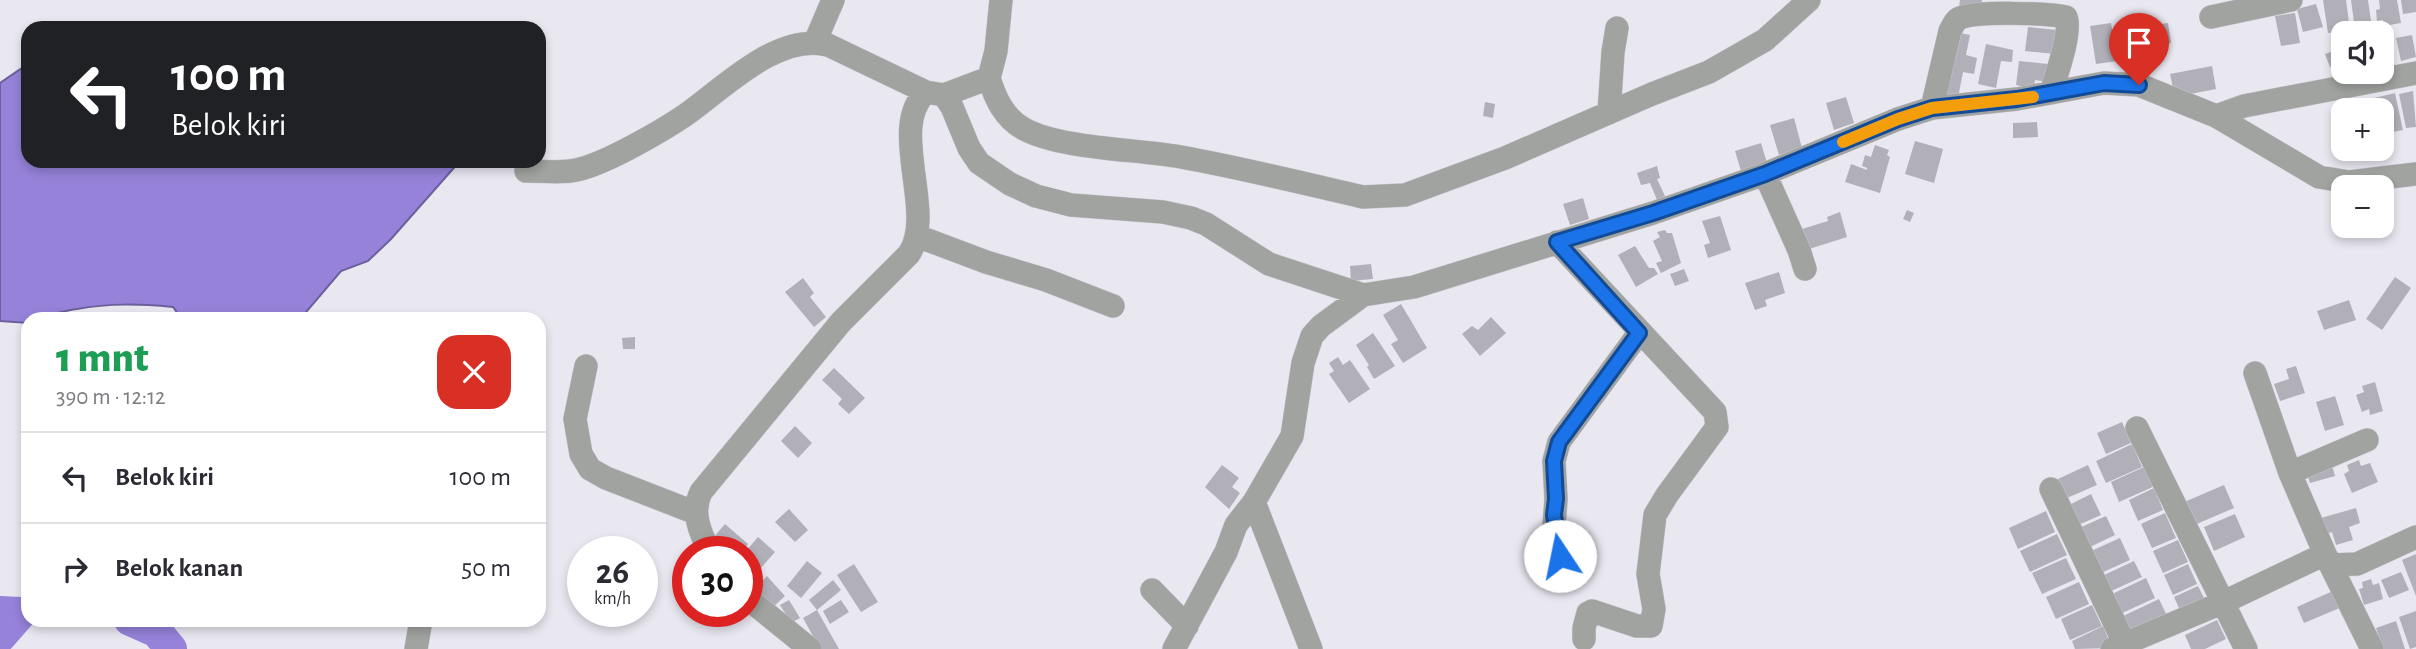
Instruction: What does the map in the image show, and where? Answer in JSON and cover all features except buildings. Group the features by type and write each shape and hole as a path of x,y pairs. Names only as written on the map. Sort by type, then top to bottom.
{"street":[{"path":"816,42 834,0"},
{"path":"1001,0 996,51 989,78 996,102 1023,128 1046,138 1189,159 1363,197 1405,195 1505,158 1709,72 1765,40 1809,0"},
{"path":"2211,17 2265,3 2291,0"},
{"path":"1932,108 1950,30 1961,17 2066,17 2066,37 2051,93"},
{"path":"1609,113 1617,28"},
{"path":"526,171 567,172 608,158 681,117 774,52 801,43 816,42 935,93 952,107 969,148 979,163 1010,184 1071,205 1163,212 1191,218 1206,224 1269,264 1363,295 1414,287 1653,213 1765,174 1898,119 1932,108 2017,99 2104,83 2139,85 2216,116 2319,177 2349,182 2416,174"},
{"path":"2216,116 2244,106 2416,73"},
{"path":"703,536 696,513 696,501 701,492 841,322 909,254 918,236 912,158 912,118 915,106 935,93 970,87 989,78"},
{"path":"1765,174 1805,269"},
{"path":"918,236 1113,306"},
{"path":"1557,242 1715,412 1717,427 1667,495 1655,516 1648,574 1654,609 1651,626 1637,626 1592,611 1585,619 1584,639"},
{"path":"1174,649 1226,552 1236,525 1254,502 1292,436 1303,363 1312,336 1321,326 1363,295"},
{"path":"1552,580 1560,556 1554,515 1554,461 1559,442 1639,333"},
{"path":"586,366 575,419 581,454 590,469 606,478 696,513"},
{"path":"2255,373 2290,472 2328,560 2372,649"},
{"path":"2137,428 2246,649"},
{"path":"2290,472 2367,440"},
{"path":"2051,489 2121,647 2328,560 2357,564 2416,537"},
{"path":"1254,502 1311,649"},
{"path":"1152,590 1187,626"},
{"path":"763,611 810,649"},
{"path":"416,649 420,627"}],"shaded area":[{"path":"21,69 21,168 454,168 391,239 368,261 341,271 306,312 177,312 173,307 125,305 62,312 21,312 21,322 0,321 0,83"}],"waterway":[{"path":"0,612 21,613 0,637"},
{"path":"146,627 157,632 171,649"}],"slow traffic":[{"path":"1843,142 1932,108 2033,97"}],"route":[{"path":"1560,556 1554,526 1556,449 1639,333 1557,242 1653,213 1765,174 1898,119 1932,108 2017,99 2104,83 2139,85"}]}
